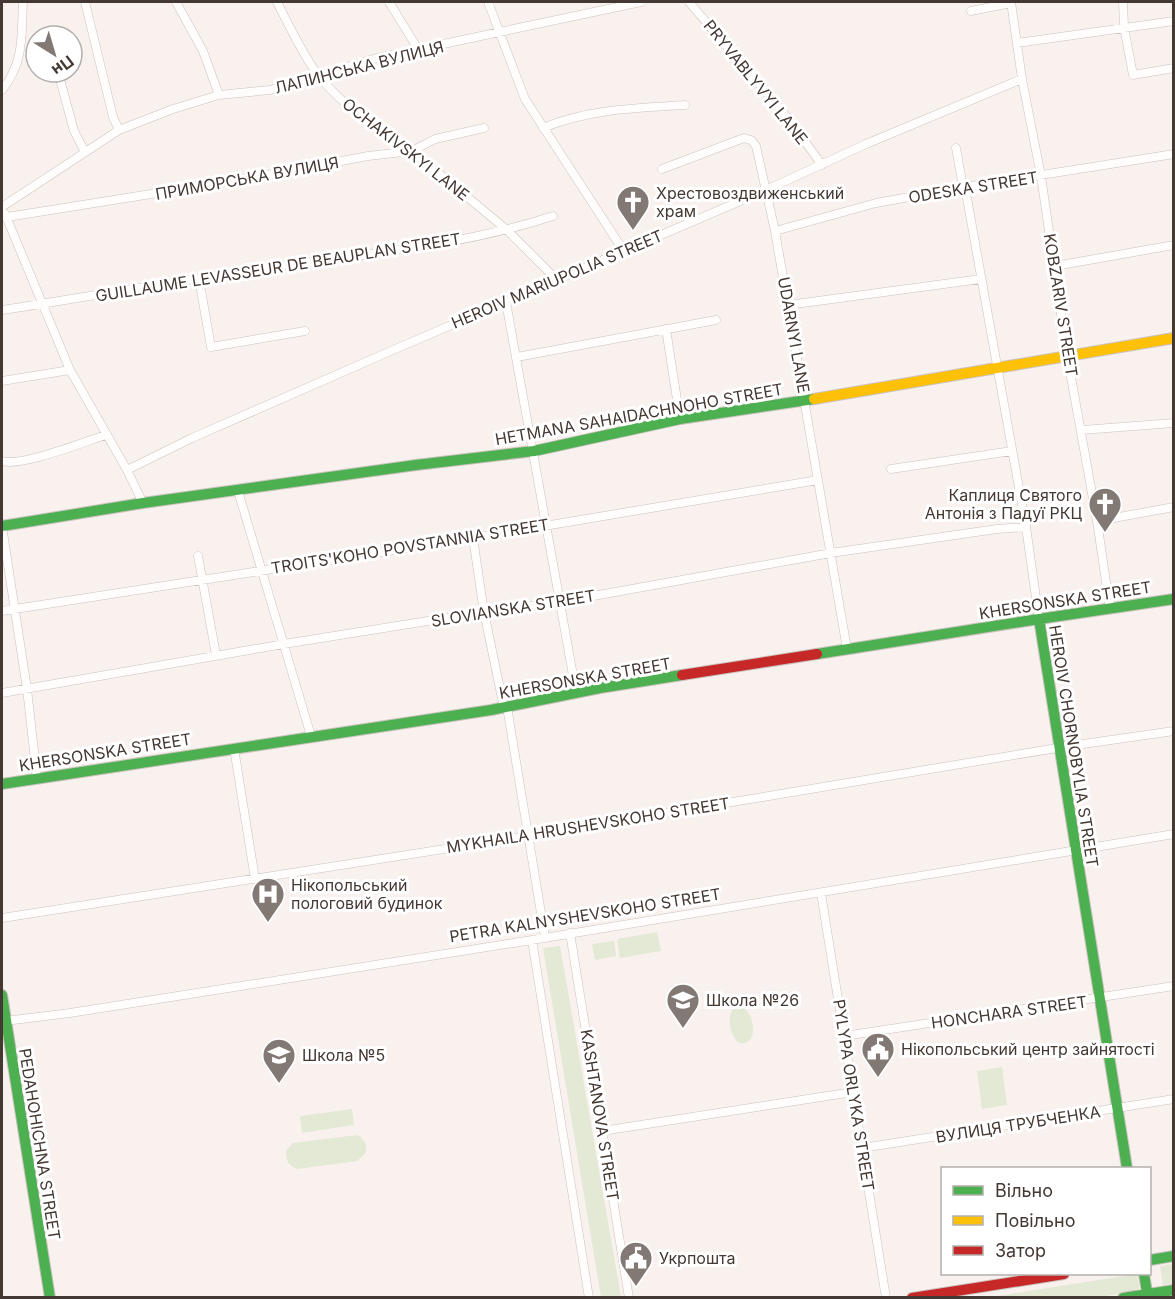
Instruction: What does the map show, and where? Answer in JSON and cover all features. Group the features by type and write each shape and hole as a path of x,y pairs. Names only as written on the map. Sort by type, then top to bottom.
{"main road":[{"name":"HETMANA SAHAIDACHNOHO STREET","path":"2,526 143,503 534,451 681,419 1173,338"},
{"name":"KHERSONSKA STREET","path":"2,784 505,707 576,692 1173,599"},
{"name":"HEROIV CHORNOBYLIA STREET","path":"1039,619 1127,1167"},
{"name":"PEDAHOHICHNA STREET","path":"2,995 3,1021 50,1298"},
{"path":"1151,1260 1173,1256"},
{"path":"912,1298 1058,1275"},
{"path":"1144,1275 1148,1296"},
{"path":"1123,1298 1148,1296 1173,1290"}],"street":[{"path":"2,90 14,73 20,56 23,2"},
{"path":"86,2 113,117 119,130"},
{"path":"176,2 203,51 219,95"},
{"name":"OCHAKIVSKYI LANE","path":"277,2 318,75 376,129 412,151 507,230 556,279"},
{"path":"389,2 417,49"},
{"path":"488,2 525,99 623,250"},
{"name":"ЛАПИНСЬКА ВУЛИЦЯ","path":"2,207 119,130 173,109 219,95 270,90 417,49 641,2"},
{"name":"PRYVABLYVYI LANE","path":"689,2 788,118 822,165"},
{"path":"971,11 1011,2"},
{"name":"KOBZARIV STREET","path":"1011,2 1110,609"},
{"path":"1123,2 1124,27 1132,75 1173,68"},
{"path":"1017,43 1173,21"},
{"name":"HEROIV MARIUPOLIA STREET","path":"127,470 192,438 1022,79"},
{"path":"61,84 74,131 85,152"},
{"path":"543,128 563,120 602,112 685,105"},
{"name":"ПРИМОРСЬКА ВУЛИЦЯ","path":"7,217 234,181 368,156 412,151 435,139 484,128"},
{"name":"UDARNYI LANE","path":"662,169 744,138 751,140 756,146 775,231 847,649"},
{"name":"HEROIV CHORNOBYLIA STREET","path":"956,148 998,368 1026,527 1039,619"},
{"name":"ODESKA STREET","path":"775,231 876,203 1173,154"},
{"path":"2,207 70,369 143,503"},
{"name":"GUILLAUME LEVASSEUR DE BEAUPLAN STREET","path":"2,310 427,245 507,230 553,216"},
{"path":"1055,266 1173,245"},
{"path":"199,279 211,347 305,331"},
{"path":"788,305 981,279"},
{"path":"506,302 534,451 544,524 576,692"},
{"path":"517,357 716,320"},
{"path":"666,329 681,419"},
{"path":"2,381 70,369"},
{"path":"1082,430 1173,423"},
{"path":"2,461 9,463 29,459 106,435"},
{"path":"891,469 1012,451"},
{"name":"TROITS'KOHO POVSTANNIA STREET","path":"2,611 473,538 544,524 819,480"},
{"path":"238,491 311,736"},
{"path":"1097,521 1173,507"},
{"path":"2,526 27,689 37,777"},
{"name":"SLOVIANSKA STREET","path":"2,693 284,644 560,602 831,553 997,529 1026,527"},
{"path":"473,538 484,612 505,707 545,937"},
{"path":"198,556 216,656"},
{"name":"MYKHAILA HRUSHEVSKOHO STREET","path":"2,918 528,836 1059,747 1173,731"},
{"path":"234,748 255,879"},
{"name":"PETRA KALNYSHEVSKOHO STREET","path":"3,1021 81,1011 532,940 1173,834"},
{"name":"PYLYPA ORLYKA STREET","path":"821,893 886,1298"},
{"name":"KASHTANOVA STREET","path":"570,933 629,1298"},
{"path":"532,940 589,1298"},
{"name":"HONCHARA STREET","path":"844,1036 1173,986"},
{"path":"602,1131 853,1092"},
{"name":"ВУЛИЦЯ ТРУБЧЕНКА","path":"862,1148 1173,1099"}],"green space":[{"path":"657,932 661,951 620,958 617,939"},
{"path":"614,941 616,956 595,960 592,944"},
{"path":"560,946 621,1297 601,1297 543,948"},
{"path":"737,1006 747,1011 752,1022 752,1035 746,1043 739,1043 731,1030 731,1014"},
{"path":"1002,1067 1007,1105 982,1109 977,1071"},
{"path":"352,1109 354,1125 302,1133 300,1116"},
{"path":"357,1135 365,1142 366,1153 357,1161 297,1169 287,1160 286,1151 293,1143"},
{"path":"1173,1264 1173,1283 1163,1285 1160,1266"},
{"path":"1131,1275 1137,1275 1140,1291 1099,1297 985,1298"}],"traffic: fast":[{"path":"2,526 143,503 534,451 680,419 814,399"},
{"path":"1127,1167 1039,619 1174,599"},
{"path":"817,654 1039,619"},
{"path":"2,784 491,710 600,688 682,675"},
{"path":"2,995 50,1298"},
{"path":"1151,1260 1174,1256"},
{"path":"1144,1275 1148,1298"},
{"path":"1123,1298 1174,1290"}],"traffic: slow":[{"path":"814,399 1174,338"}],"traffic: jam":[{"path":"682,675 817,654"},
{"path":"912,1298 1058,1275"}],"place":[{"name":"Хрестовоздвиженський храм","path":"633,231"},
{"name":"Каплиця Святого Антонія з Падуї РКЦ","path":"1105,533"},
{"name":"Нікопольський пологовий будинок","path":"268,923"},
{"name":"Школа №26","path":"683,1029"},
{"name":"Нікопольський центр зайнятості","path":"878,1078"},
{"name":"Школа №5","path":"279,1084"},
{"name":"Укрпошта","path":"636,1287"}]}
